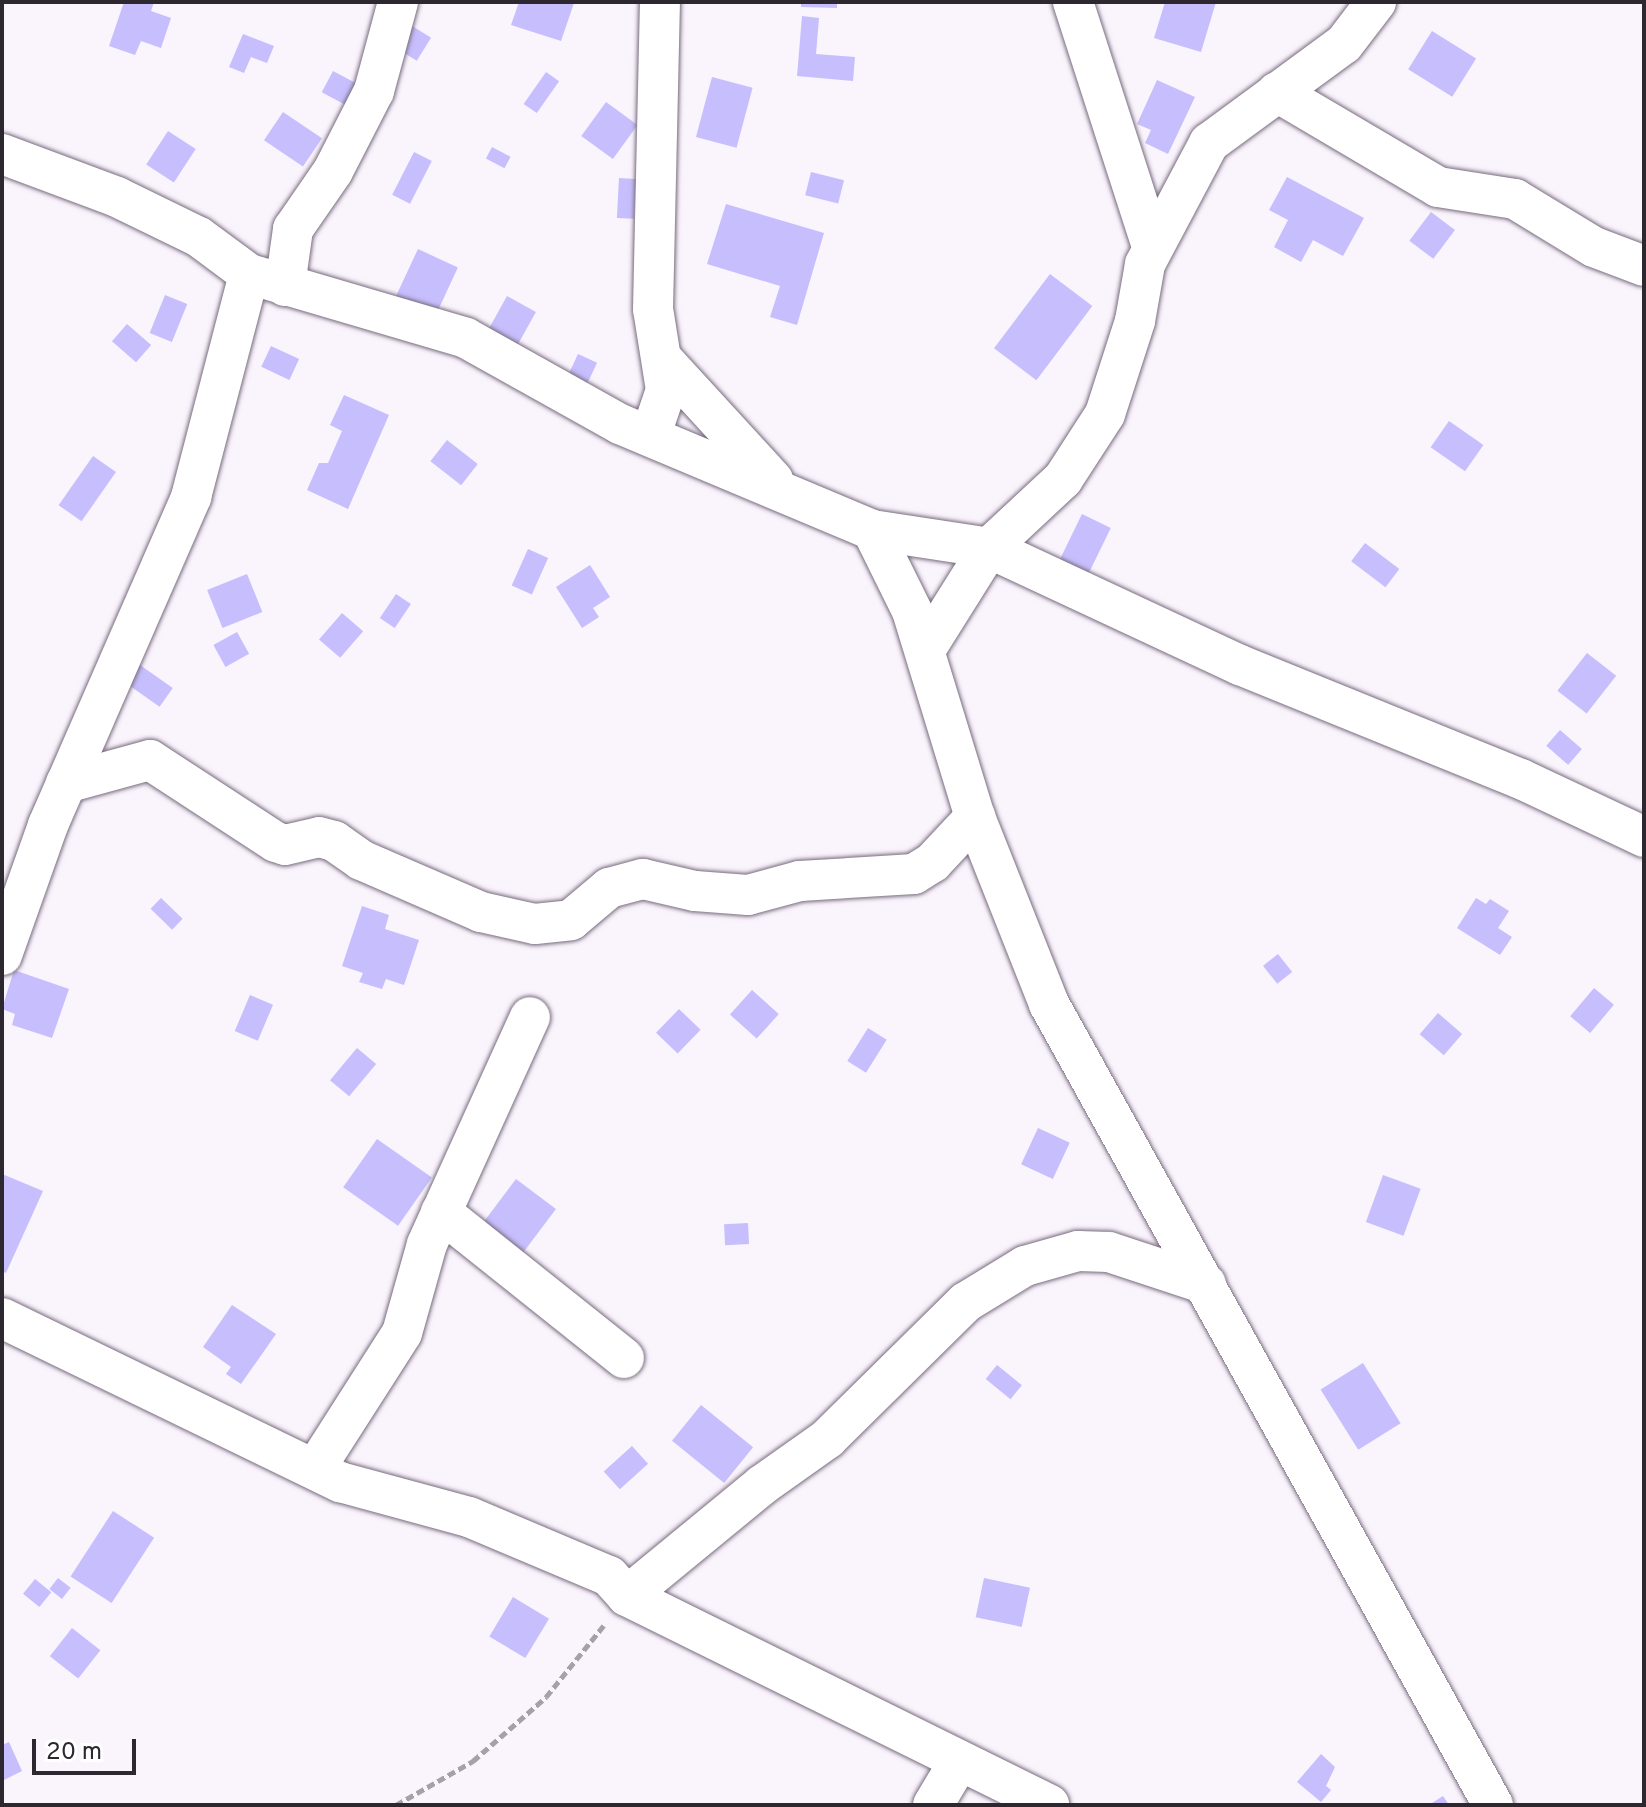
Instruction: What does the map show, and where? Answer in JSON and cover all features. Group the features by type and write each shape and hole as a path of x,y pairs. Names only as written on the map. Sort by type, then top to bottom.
{"street":[{"path":"2,955 66,783 191,497 267,280 293,229 333,171 374,91 398,2"},
{"path":"651,434 663,406 665,362 653,309 660,2"},
{"path":"1073,2 1152,246"},
{"path":"925,650 989,548 1063,479 1105,414 1152,246 1209,143 1344,44 1376,2"},
{"path":"1277,92 1438,187 1515,199 1594,247 1644,266"},
{"path":"2,154 131,204 199,237 267,280 466,338 620,424 651,434 789,497 872,530 989,548 1240,665 1521,779 1644,837"},
{"path":"665,362 789,497"},
{"path":"872,530 903,590 925,650 975,817 1049,1004 1493,1805"},
{"path":"66,783 150,760 276,842 285,845 319,837 334,841 361,860 481,912 535,924 571,920 609,888 643,879 695,891 748,895 800,881 914,874 933,862 975,817"},
{"path":"315,1469 402,1333 441,1212 530,1017"},
{"path":"441,1212 624,1358"},
{"path":"627,1596 762,1485 827,1439 966,1302 1025,1266 1078,1251 1109,1252 1206,1284"},
{"path":"2,1318 340,1482 469,1517 609,1576 627,1596 958,1763 1049,1805"},
{"path":"933,1805 958,1763"}],"path":[{"path":"396,1805 473,1761 546,1697 627,1596"}],"building":[{"path":"124,2 154,2 151,11 171,18 161,48 141,41 135,55 109,46"},
{"path":"519,2 574,3 561,41 511,25"},
{"path":"801,2 837,2 837,8 801,7"},
{"path":"1165,2 1216,2 1201,52 1154,38"},
{"path":"802,16 819,18 816,54 855,57 853,81 797,76"},
{"path":"409,24 431,38 417,61 395,47"},
{"path":"1432,31 1476,59 1452,97 1408,69"},
{"path":"243,34 274,46 267,63 251,57 244,73 229,67"},
{"path":"333,71 361,86 350,107 322,92"},
{"path":"546,72 559,81 537,113 524,104"},
{"path":"712,77 753,88 737,148 696,137"},
{"path":"1157,80 1195,97 1168,154 1145,143 1151,130 1137,124"},
{"path":"606,102 638,125 613,159 581,136"},
{"path":"283,112 322,138 303,166 264,140"},
{"path":"168,131 196,149 174,183 146,165"},
{"path":"492,147 511,157 504,168 486,158"},
{"path":"414,152 432,161 410,204 392,195"},
{"path":"811,172 844,180 838,204 805,195"},
{"path":"1287,177 1364,218 1343,256 1313,240 1301,262 1274,247 1288,220 1269,210"},
{"path":"619,178 636,179 634,219 617,218"},
{"path":"726,204 824,233 797,325 770,317 780,286 707,264"},
{"path":"1431,212 1455,230 1433,259 1409,241"},
{"path":"418,249 458,268 435,316 396,297"},
{"path":"1050,274 1092,306 1036,380 994,348"},
{"path":"165,295 187,304 172,342 150,333"},
{"path":"507,296 536,312 516,347 488,331"},
{"path":"127,324 151,345 136,362 112,341"},
{"path":"271,346 299,359 289,380 261,367"},
{"path":"578,354 597,363 586,387 567,378"},
{"path":"344,395 389,415 348,509 307,490 319,463 328,463 342,431 330,425"},
{"path":"1449,421 1483,445 1465,471 1431,447"},
{"path":"447,440 478,464 461,485 430,461"},
{"path":"93,456 116,472 82,521 59,505"},
{"path":"1082,514 1111,528 1084,582 1056,568"},
{"path":"1365,543 1399,569 1385,587 1351,561"},
{"path":"528,549 548,558 532,594 512,586"},
{"path":"590,565 610,597 593,608 599,617 582,628 556,587"},
{"path":"247,574 262,612 222,628 207,590"},
{"path":"396,594 411,604 395,628 380,618"},
{"path":"342,613 363,631 340,658 319,639"},
{"path":"237,632 249,654 226,667 213,645"},
{"path":"1587,653 1616,676 1587,714 1557,691"},
{"path":"140,665 173,688 160,707 127,684"},
{"path":"1560,730 1582,749 1568,765 1546,746"},
{"path":"161,898 183,919 172,930 151,909"},
{"path":"1476,898 1486,904 1490,899 1509,911 1498,928 1512,937 1500,955 1457,928"},
{"path":"362,906 389,915 385,929 419,940 404,985 386,979 382,989 359,982 363,973 342,966"},
{"path":"1278,954 1292,972 1277,984 1263,966"},
{"path":"14,970 69,989 52,1038 12,1025 15,1014 2,1009"},
{"path":"1594,988 1614,1005 1590,1033 1570,1016"},
{"path":"752,990 779,1014 757,1039 730,1015"},
{"path":"250,995 273,1005 258,1041 235,1031"},
{"path":"679,1009 701,1030 678,1054 656,1033"},
{"path":"1438,1013 1462,1034 1444,1055 1420,1034"},
{"path":"868,1028 887,1040 866,1073 847,1061"},
{"path":"357,1048 376,1064 349,1096 330,1080"},
{"path":"1038,1128 1070,1143 1053,1179 1021,1164"},
{"path":"377,1139 432,1177 398,1226 343,1187"},
{"path":"2,1174 43,1191 6,1273 2,1271"},
{"path":"1383,1175 1421,1189 1403,1236 1366,1222"},
{"path":"516,1179 556,1209 519,1258 479,1228"},
{"path":"748,1223 749,1244 725,1245 724,1224"},
{"path":"232,1305 276,1334 241,1384 226,1374 231,1367 203,1347"},
{"path":"1363,1363 1401,1423 1358,1450 1321,1389"},
{"path":"997,1365 1022,1385 1011,1399 986,1379"},
{"path":"701,1405 753,1447 724,1483 672,1441"},
{"path":"632,1446 648,1464 620,1489 604,1471"},
{"path":"113,1511 154,1538 112,1603 71,1576"},
{"path":"58,1578 71,1588 62,1599 49,1589"},
{"path":"984,1578 1030,1588 1022,1627 976,1617"},
{"path":"35,1579 51,1592 39,1607 23,1594"},
{"path":"513,1597 549,1619 525,1658 489,1636"},
{"path":"72,1628 100,1650 78,1679 50,1656"},
{"path":"9,1742 22,1771 2,1781 2,1745"},
{"path":"1321,1754 1335,1767 1326,1786 1331,1790 1321,1802 1297,1782"},
{"path":"1443,1796 1449,1805 1429,1805"}]}
